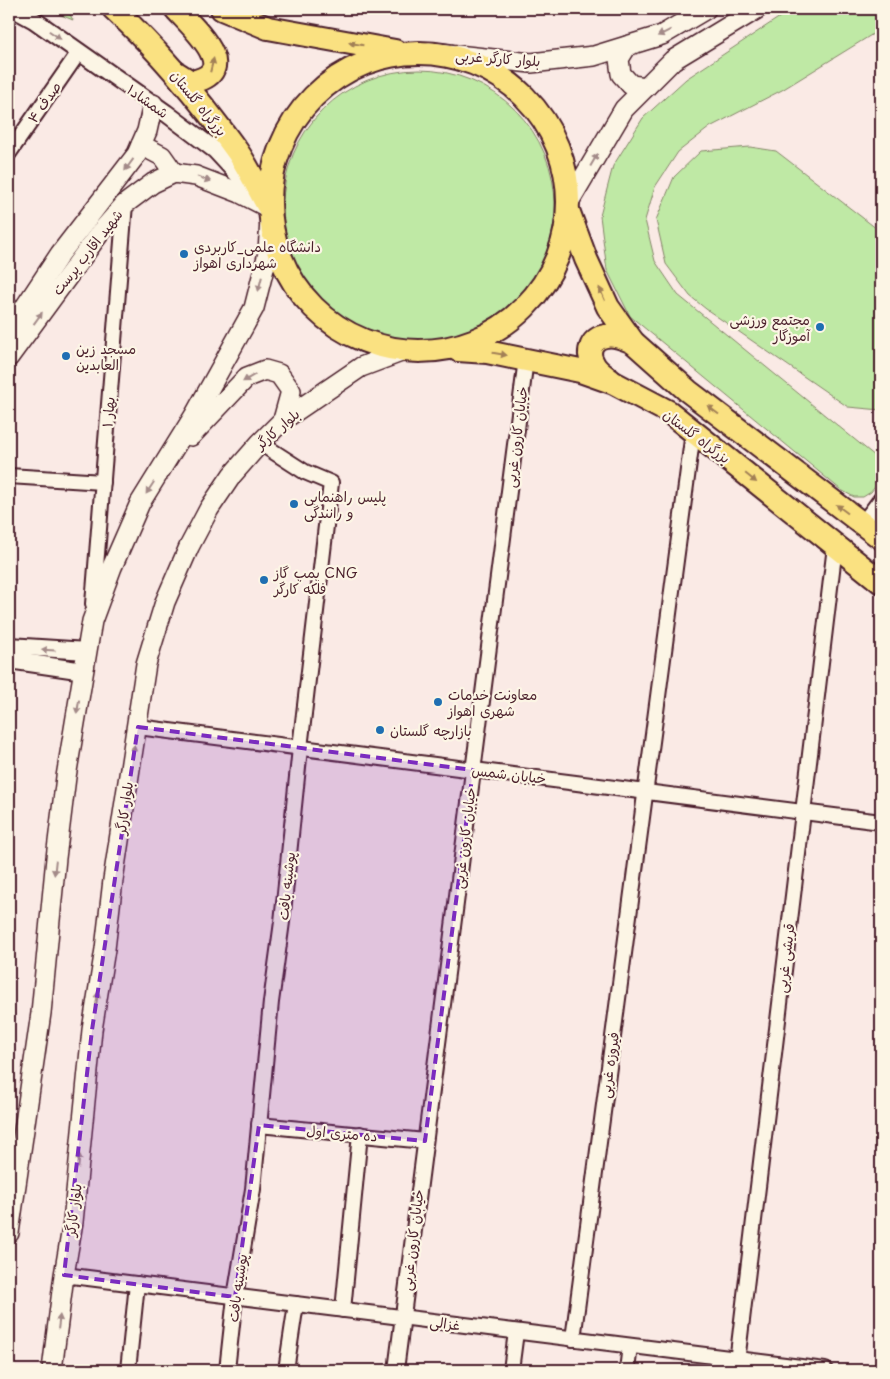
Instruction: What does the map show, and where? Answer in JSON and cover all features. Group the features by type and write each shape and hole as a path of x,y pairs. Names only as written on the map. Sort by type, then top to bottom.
{"highway":[{"name":"بزرگراه گلستان","path":"114,9 141,34 175,72 238,152 269,213"},
{"path":"175,72 191,82 202,80 209,74 213,67 214,59 212,49 176,9"},
{"path":"222,9 268,28 404,52 429,52 473,62 512,84 542,117 562,158 569,208 586,259 608,307 633,342 688,391 881,538"},
{"path":"404,52 360,64 322,87 292,122 274,163 269,213 280,258 299,293 327,322 362,342 401,352 452,350 496,332 533,301 558,260 569,208"},
{"path":"614,383 592,363 591,345 597,338 607,335 633,342"},
{"name":"بزرگراه گلستان","path":"452,350 487,352 580,371 614,383 669,412 881,582"}],"main road":[{"path":"106,9 141,34"},
{"name":"بلوار کارگر غربی","path":"429,52 531,63 594,56 662,35 706,9"},
{"path":"569,208 624,110 673,60 757,9"},
{"path":"627,46 619,59 621,74 631,85 646,87"},
{"name":"شهید اقارب پرست","path":"9,331 60,254 138,154 153,104"},
{"path":"9,1233 15,1148 41,1014 66,777 92,621 112,567 140,503 194,416 254,308 268,252 269,213 240,193 196,176 174,173 162,156 141,145"},
{"name":"شهید اقارب پرست","path":"9,357 99,234 125,204 153,183 174,173"},
{"name":"بلوار کارگر","path":"52,1370 73,1222 92,1030 105,950 113,880 138,727 146,664 165,602 189,546 209,509 232,475 260,443 283,420 361,367 401,352"},
{"path":"164,465 247,377 265,370 279,374 291,391 283,420"}],"street":[{"name":"شمشاد۱","path":"14,9 34,20 215,150 269,213"},
{"name":"صدف ۴","path":"9,153 79,52"},
{"name":"بهار ۱","path":"92,621 125,204"},
{"name":"خیابان کارون غربی","path":"396,1370 526,359"},
{"name":"فیروزه غربی","path":"573,1339 693,432"},
{"name":"پوشینه بافت","path":"227,1370 235,1297 252,1189 271,1002 282,922 331,483 304,472 260,443"},
{"path":"9,476 103,482"},
{"path":"862,524 881,500"},
{"name":"قریشی غربی","path":"736,1365 835,546"},
{"path":"9,646 87,651"},
{"path":"9,660 84,671"},
{"name":"خیابان شمس","path":"138,727 881,822"},
{"name":"ده متری اول","path":"259,1125 425,1140"},
{"path":"343,1310 360,1134"},
{"name":"غزالی","path":"64,1275 630,1346 736,1365 825,1370"},
{"path":"128,1370 137,1284"},
{"path":"286,1370 296,1304"},
{"path":"511,1370 516,1332"},
{"path":"627,1370 630,1346"}],"highlighted area":[{"path":"138,727 473,770 425,1141 259,1125 235,1297 64,1275 92,1030"}],"green space":[{"path":"46,9 67,9 73,20"},
{"path":"792,9 881,9 881,29 782,90 710,127 678,152 655,187 645,220 655,261 678,295 881,461 881,479 871,492 863,497 854,497 841,490 630,316 607,270 600,216 613,166 643,118 686,79"},
{"path":"406,70 432,70 459,75 471,80 495,93 516,109 532,130 550,166 555,193 555,219 550,246 532,282 516,303 495,319 459,337 432,342 406,342 379,337 367,332 343,319 322,303 306,282 288,246 283,219 283,193 288,166 293,154 306,130 322,109 343,93 379,75"},
{"name":"مجتمع ورزشی آموزگار","path":"750,147 776,151 881,232 881,410 848,407 706,309 690,296 666,264 656,220 674,177 701,151"}],"place":[{"name":"دانشگاه علمی_کاربردی شهرداری اهواز","path":"184,254"},
{"name":"مجتمع ورزشی آموزگار","path":"820,327"},
{"name":"مسجد زین العابدین","path":"66,356"},
{"name":"پلیس راهنمایی و رانندگی","path":"294,504"},
{"name":"پمپ گاز CNG فلکه کارگر","path":"264,580"},
{"name":"معاونت خدمات شهری اهواز","path":"438,702"},
{"name":"بازارچه گلستان","path":"380,730"}]}
